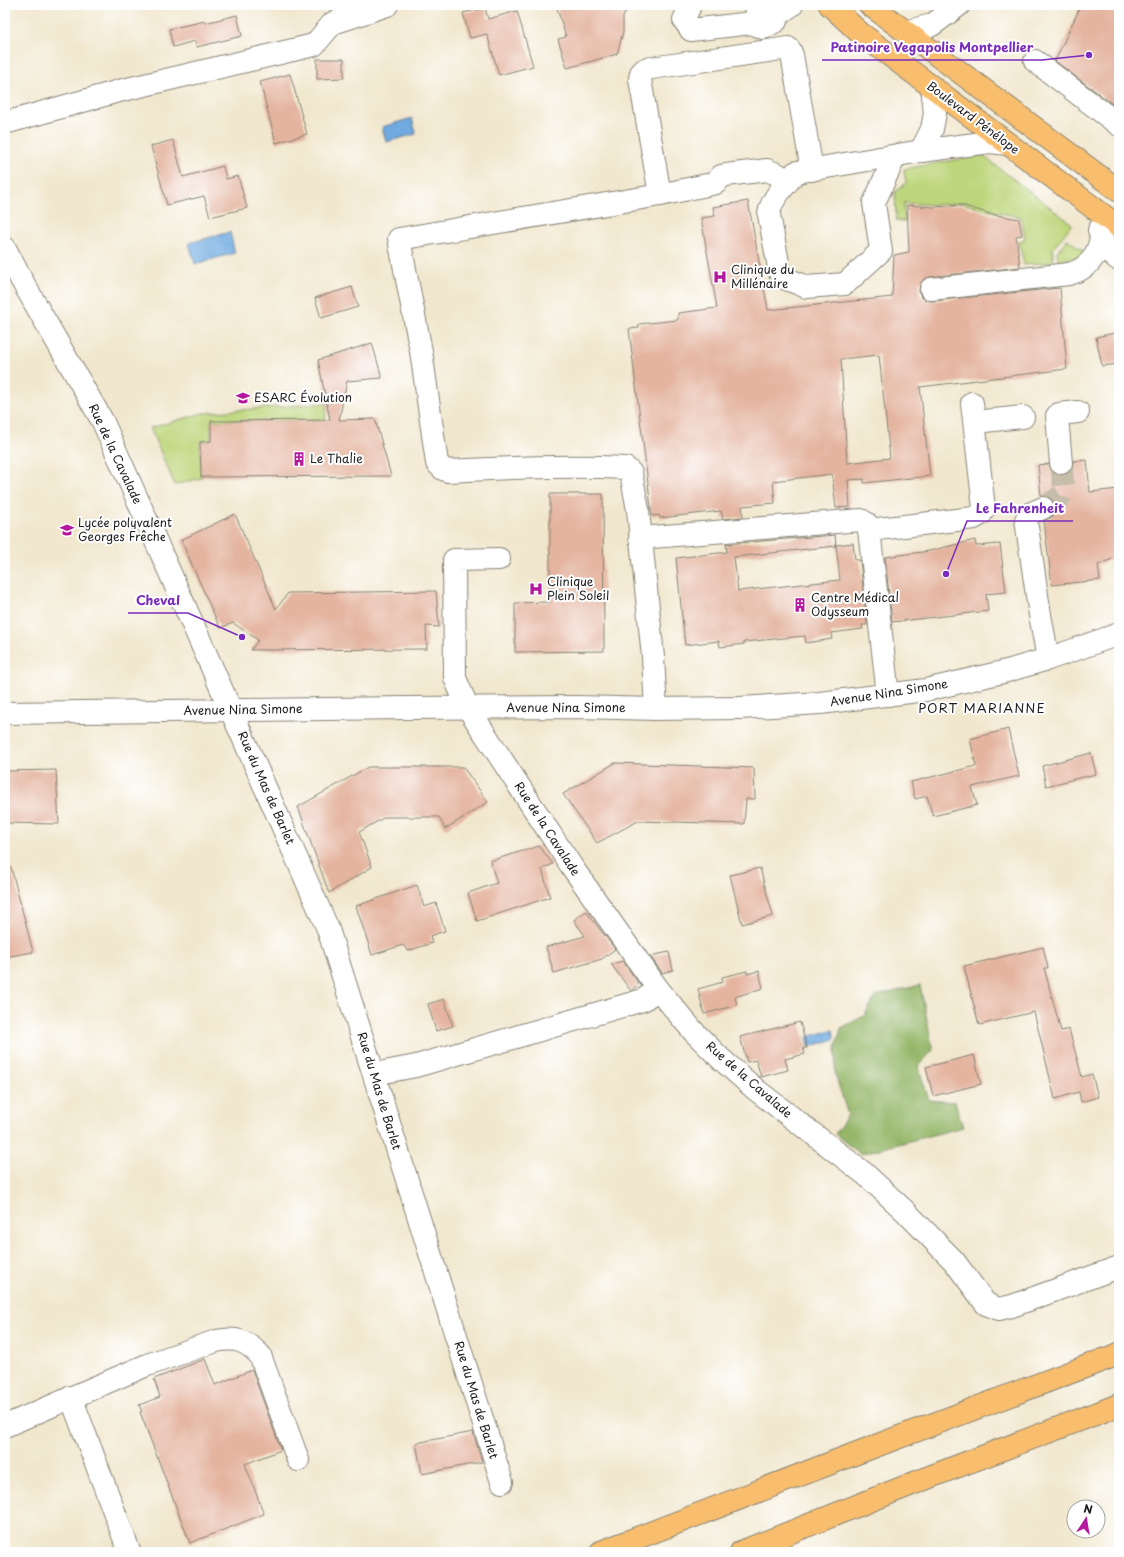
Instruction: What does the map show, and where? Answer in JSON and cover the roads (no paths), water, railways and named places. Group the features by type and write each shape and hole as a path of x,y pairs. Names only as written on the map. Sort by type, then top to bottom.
{"main road":[{"name":"Boulevard Pénélope","path":"830,5 860,33 1095,209 1110,233"},
{"path":"870,5 1119,191"},
{"path":"601,1552 1119,1354"},
{"path":"741,1552 932,1476 1119,1406"}],"street":[{"path":"5,123 119,91 314,45 333,35 334,23 387,5"},
{"path":"690,5 684,20 691,30 767,13"},
{"path":"905,32 932,25 959,5"},
{"path":"660,195 640,79 641,73 645,69 788,48 790,50 792,55 796,172 769,209 769,216 780,273 784,278 807,287 845,284 881,251 874,203 896,156"},
{"path":"1035,61 1119,125"},
{"path":"921,151 932,129 935,113 932,87"},
{"path":"656,709 653,657 638,510 631,473 626,468 582,466 512,467 448,471 439,466 437,463 421,351 399,239 660,195 716,183 722,188 770,181 796,172 921,151 990,142 1008,144"},
{"path":"1110,233 1106,250 1119,260"},
{"path":"931,289 1078,272 1085,267 1098,252 1110,233"},
{"name":"Rue de la Cavalade","path":"5,248 21,280 103,422 231,710"},
{"path":"1061,463 1057,416 1059,414 1078,412"},
{"path":"640,538 974,518 981,514 984,508 973,413 1023,417"},
{"path":"1043,508 1029,514 1026,520 1048,658"},
{"path":"860,525 888,695"},
{"name":"Rue de la Cavalade","path":"499,559 454,560 455,678 468,708 572,867 658,988 693,1031 721,1059 756,1089 865,1174 906,1212 954,1261 986,1304 999,1309 1012,1306 1119,1267"},
{"name":"Avenue Nina Simone","path":"5,713 576,707 656,709 739,708 820,704 926,690 1007,671 1119,634"},
{"name":"Rue du Mas de Barlet","path":"231,710 328,929 502,1482"},
{"path":"374,1074 416,1066 643,1000 658,988"},
{"path":"5,1426 161,1360 216,1341 237,1339 250,1345 260,1355 298,1460"},
{"path":"71,1397 129,1551"}],"water":[{"path":"412,118 416,134 386,142 382,127"},
{"path":"230,232 235,253 195,264 189,243"},
{"path":"833,1030 835,1039 809,1047 807,1037"}],"tunnel":[{"path":"1043,508 1061,496 1064,489 1061,463"}],"place":[{"name":"Patinoire Vegapolis Montpellier","path":"1089,55"},
{"name":"Clinique du Millénaire","path":"720,277"},
{"name":"ESARC Évolution","path":"243,398"},
{"name":"Le Thalie","path":"299,459"},
{"name":"Lycée polyvalent Georges Frêche","path":"67,530"},
{"name":"Le Fahrenheit","path":"946,574"},
{"name":"Clinique Plein Soleil","path":"536,589"},
{"name":"Centre Médical Odysseum","path":"800,605"},
{"name":"Cheval","path":"242,637"}],"district":[{"name":"PORT MARIANNE","path":"982,708"}]}
